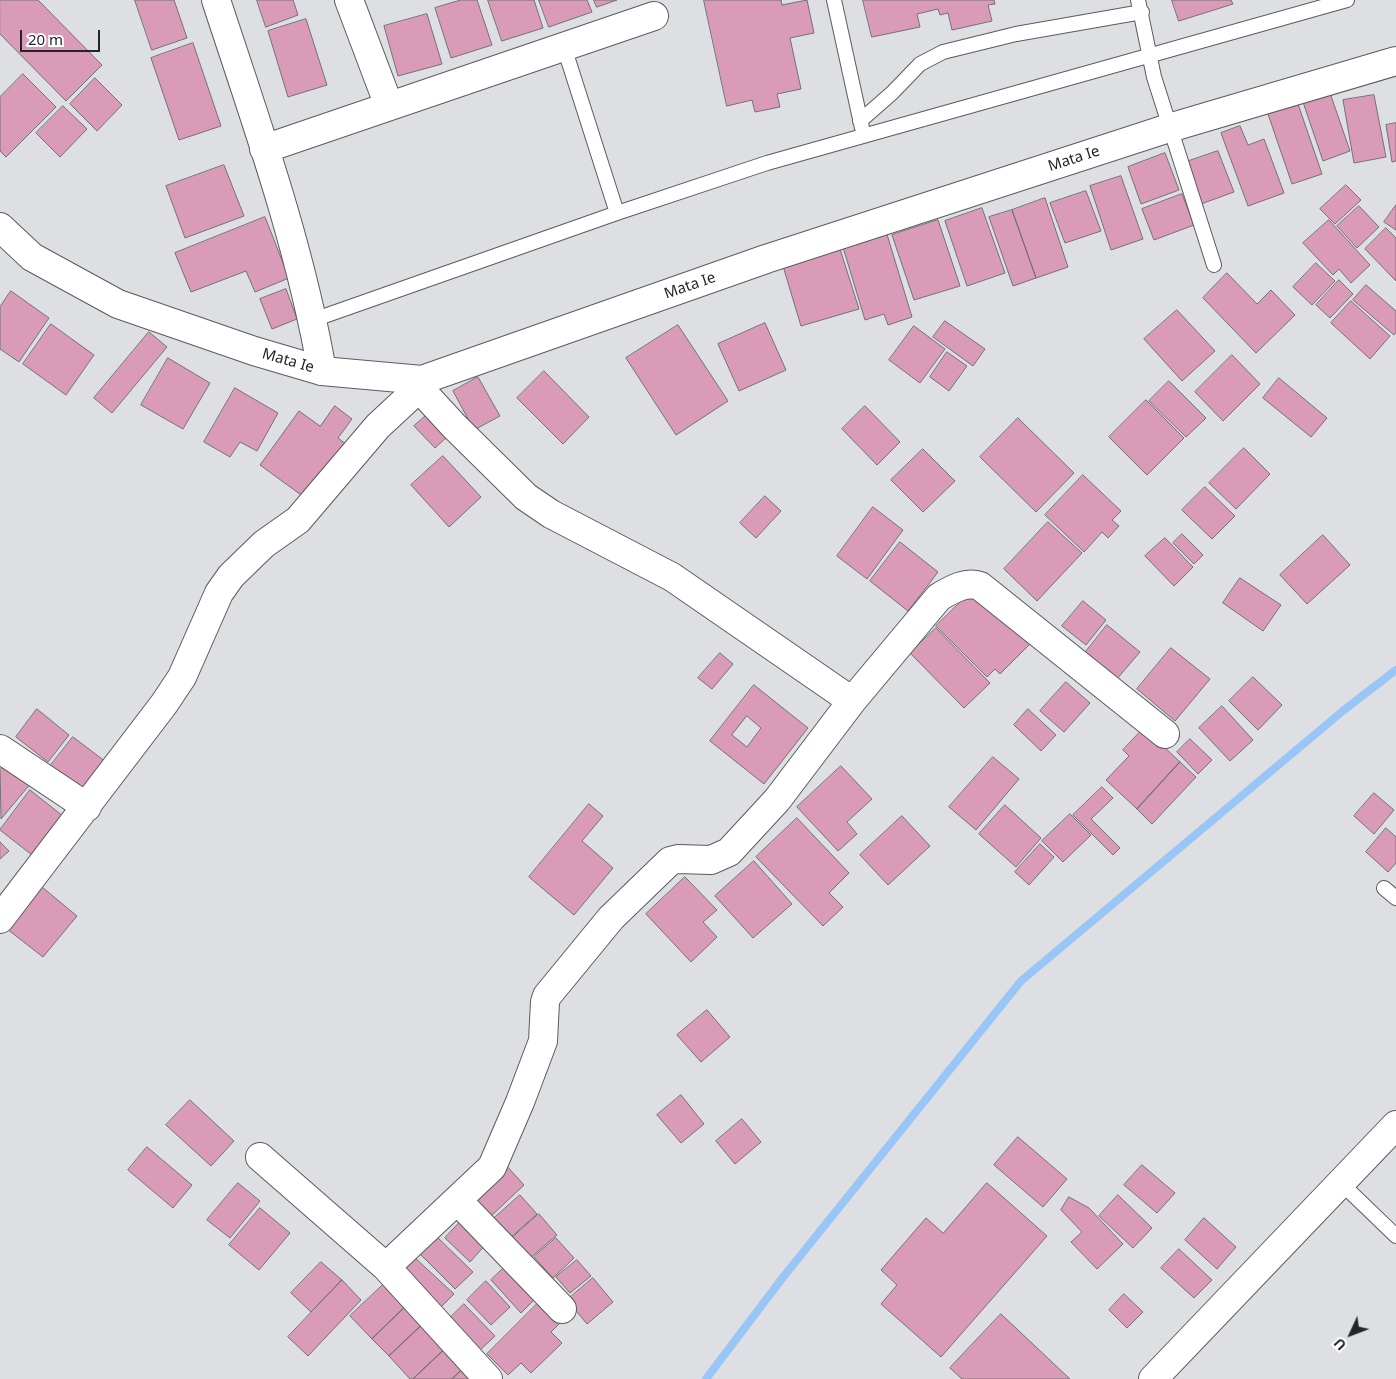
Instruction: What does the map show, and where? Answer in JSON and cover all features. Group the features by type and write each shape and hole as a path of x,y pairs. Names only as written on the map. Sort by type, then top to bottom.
{"street":[{"path":"216,0 264,148 313,320 322,371"},
{"path":"349,0 389,106"},
{"path":"264,148 654,16"},
{"name":"Mata Ie","path":"5,232 32,258 118,304 254,351 322,371 420,384 766,259 1169,128 1396,61"},
{"path":"0,919 87,807 182,677 219,593 232,576 247,558 298,520 378,426 420,384 454,426 526,497 551,514 672,578 852,701"},
{"path":"386,1267 492,1167 520,1102 543,1040 545,1002 611,918 670,861 678,859 711,860 729,852 777,800 852,701 939,598 957,587 974,584 980,586 1166,734"},
{"path":"0,749 87,807"},
{"path":"1161,1376 1340,1182 1396,1125"},
{"path":"260,1157 386,1267 488,1379"},
{"path":"457,1200 562,1309"}],"lane":[{"path":"834,0 864,136"},
{"path":"313,320 617,213 767,163 1148,58 1347,0"},
{"path":"860,121 892,93 920,64 943,52 1140,6 1148,58 1214,265"},
{"path":"564,47 617,213"},
{"path":"1384,888 1396,898"},
{"path":"1340,1182 1396,1236"}],"building":[{"path":"0,0 38,0 102,65 66,101 0,34"},
{"path":"135,0 174,0 187,38 152,50"},
{"path":"257,0 293,0 298,15 266,27"},
{"path":"461,0 477,0 492,45 451,58 435,8"},
{"path":"488,0 534,0 543,28 502,41"},
{"path":"539,0 587,0 592,12 549,27"},
{"path":"594,0 617,0 597,7"},
{"path":"704,0 781,0 782,5 807,0 814,33 790,38 801,89 777,94 780,107 755,112 752,100 727,106"},
{"path":"863,0 994,0 995,4 988,5 992,21 952,30 948,13 940,15 938,9 917,14 920,27 872,37"},
{"path":"1172,0 1231,0 1233,4 1179,21"},
{"path":"427,14 442,64 398,76 384,26"},
{"path":"306,19 327,85 288,97 268,31"},
{"path":"193,43 221,126 179,140 151,58"},
{"path":"23,74 56,107 6,157 0,151 0,97"},
{"path":"95,78 122,105 97,131 70,104"},
{"path":"1329,90 1350,151 1323,161 1302,99"},
{"path":"1374,95 1386,157 1354,163 1343,100"},
{"path":"1298,104 1322,174 1292,184 1268,114"},
{"path":"63,106 87,129 60,157 36,133"},
{"path":"1396,123 1396,161 1392,162 1386,125"},
{"path":"1240,126 1248,145 1264,139 1284,193 1248,206 1221,133"},
{"path":"1218,151 1234,192 1201,204 1186,162"},
{"path":"1165,153 1179,190 1141,204 1128,167"},
{"path":"224,165 244,216 185,238 166,186"},
{"path":"1121,176 1143,239 1111,250 1090,186"},
{"path":"1346,185 1361,200 1335,224 1320,209"},
{"path":"1086,191 1101,231 1065,243 1050,203"},
{"path":"1182,194 1194,225 1154,240 1142,209"},
{"path":"1045,198 1068,267 1036,278 1012,210"},
{"path":"1396,205 1396,230 1384,222"},
{"path":"1359,206 1379,227 1357,248 1337,226"},
{"path":"982,208 1005,273 967,286 945,221"},
{"path":"1012,210 1036,278 1013,286 989,217"},
{"path":"265,217 289,278 255,292 246,271 191,292 175,253"},
{"path":"938,220 960,286 914,300 892,235"},
{"path":"1329,220 1370,265 1351,283 1339,269 1333,275 1303,243"},
{"path":"1386,228 1396,238 1396,281 1365,249"},
{"path":"886,231 912,317 888,325 884,314 865,320 842,244"},
{"path":"840,249 859,309 801,326 783,266"},
{"path":"1316,263 1335,281 1312,305 1293,287"},
{"path":"1227,273 1257,304 1271,290 1295,315 1256,353 1203,298"},
{"path":"1339,280 1353,294 1330,318 1316,305"},
{"path":"1366,285 1396,311 1396,332 1394,335 1353,300"},
{"path":"286,289 297,319 272,329 260,299"},
{"path":"11,291 49,318 19,362 0,349 0,307"},
{"path":"1351,301 1390,336 1370,359 1331,323"},
{"path":"1177,310 1215,351 1182,381 1144,339"},
{"path":"945,321 985,349 973,366 933,337"},
{"path":"765,323 786,370 739,391 718,344"},
{"path":"51,324 94,355 66,395 23,364"},
{"path":"678,325 728,401 676,435 626,358"},
{"path":"914,326 945,349 920,383 889,360"},
{"path":"149,332 167,347 112,413 94,398"},
{"path":"947,352 967,366 949,391 930,377"},
{"path":"1232,355 1260,384 1223,421 1195,392"},
{"path":"168,358 210,383 183,429 141,405"},
{"path":"544,371 589,417 563,444 517,398"},
{"path":"478,377 500,416 474,430 453,391"},
{"path":"1279,378 1327,418 1311,437 1263,398"},
{"path":"1169,381 1206,418 1186,437 1149,401"},
{"path":"235,388 278,413 257,451 240,442 230,457 204,442"},
{"path":"1146,400 1184,438 1147,475 1109,437"},
{"path":"335,406 352,419 338,438 347,445 308,500 260,465 299,411 320,426"},
{"path":"865,406 900,442 877,465 842,429"},
{"path":"428,414 448,436 435,448 414,426"},
{"path":"1018,418 1074,473 1036,512 980,457"},
{"path":"1244,448 1270,474 1236,509 1209,483"},
{"path":"923,449 955,481 923,512 891,480"},
{"path":"443,456 481,497 449,527 411,485"},
{"path":"1083,475 1121,511 1112,520 1119,526 1108,538 1102,532 1084,552 1045,515"},
{"path":"1205,487 1235,516 1212,539 1182,510"},
{"path":"765,496 781,511 756,538 740,523"},
{"path":"873,507 903,530 867,579 837,556"},
{"path":"1048,522 1082,553 1037,601 1004,569"},
{"path":"1182,534 1203,555 1194,564 1173,543"},
{"path":"1323,535 1350,565 1307,604 1280,575"},
{"path":"1165,538 1193,567 1174,586 1145,556"},
{"path":"900,542 938,572 908,611 870,581"},
{"path":"1240,578 1281,605 1263,631 1223,603"},
{"path":"977,586 1033,641 1000,674 995,669 987,677 936,626"},
{"path":"1083,601 1106,620 1086,645 1062,626"},
{"path":"1107,625 1140,652 1116,680 1084,654"},
{"path":"936,628 990,683 964,708 910,653"},
{"path":"1171,648 1210,679 1175,721 1137,689"},
{"path":"720,653 733,664 712,689 698,678"},
{"path":"1253,677 1282,705 1258,730 1229,701"},
{"path":"1066,682 1090,703 1064,732 1040,711"},
{"path":"754,685 808,728 764,784 710,741","holes":["747,716 761,728 747,747 732,735"]},
{"path":"1222,706 1253,740 1230,761 1199,728"},
{"path":"37,709 69,735 48,762 16,737"},
{"path":"1028,709 1056,735 1041,751 1014,725"},
{"path":"1144,728 1180,762 1137,809 1106,780 1129,756 1123,750"},
{"path":"73,737 106,762 80,796 47,770"},
{"path":"1190,739 1212,760 1198,774 1177,752"},
{"path":"993,757 1019,779 976,830 949,807"},
{"path":"7,762 32,782 1,819 0,770"},
{"path":"1180,762 1196,777 1152,824 1137,809"},
{"path":"841,766 872,799 847,822 857,834 838,851 797,807"},
{"path":"1102,787 1113,798 1091,819 1120,848 1113,855 1073,815"},
{"path":"30,790 63,816 32,855 0,830"},
{"path":"1374,793 1394,810 1374,834 1354,816"},
{"path":"589,804 603,816 582,841 613,868 574,915 529,877"},
{"path":"1005,805 1041,838 1016,867 979,834"},
{"path":"1070,814 1091,835 1063,862 1042,841"},
{"path":"902,816 930,846 888,885 860,855"},
{"path":"797,818 849,873 829,893 843,907 823,926 756,857"},
{"path":"1386,828 1396,837 1396,863 1388,872 1366,852"},
{"path":"0,842 9,851 0,859"},
{"path":"1040,844 1054,857 1029,885 1015,872"},
{"path":"754,861 792,904 753,938 715,896"},
{"path":"685,877 717,910 703,922 717,937 691,962 646,914"},
{"path":"42,887 77,916 43,957 7,929"},
{"path":"707,1010 730,1037 701,1062 677,1035"},
{"path":"681,1095 704,1124 681,1143 657,1115"},
{"path":"190,1100 234,1141 211,1166 166,1125"},
{"path":"742,1119 761,1142 735,1164 716,1141"},
{"path":"1018,1137 1067,1179 1043,1207 994,1165"},
{"path":"147,1147 192,1185 173,1208 128,1170"},
{"path":"504,1163 524,1185 488,1219 468,1197"},
{"path":"1142,1165 1175,1193 1157,1213 1124,1185"},
{"path":"238,1183 260,1201 230,1238 207,1220"},
{"path":"987,1183 1047,1236 941,1357 881,1304 897,1285 881,1270 926,1218 943,1233"},
{"path":"520,1195 537,1214 509,1239 492,1220"},
{"path":"1118,1195 1152,1228 1133,1248 1099,1216"},
{"path":"1069,1197 1089,1208 1123,1244 1097,1269 1071,1242 1082,1232 1061,1210"},
{"path":"260,1208 290,1233 259,1270 229,1245"},
{"path":"539,1214 557,1235 530,1258 512,1238"},
{"path":"1204,1218 1236,1247 1217,1269 1185,1240"},
{"path":"462,1220 487,1243 470,1262 445,1238"},
{"path":"434,1234 473,1272 455,1289 417,1251"},
{"path":"556,1238 574,1258 553,1278 534,1257"},
{"path":"1179,1249 1212,1280 1194,1298 1161,1268"},
{"path":"413,1256 454,1294 435,1313 395,1275"},
{"path":"577,1260 591,1276 570,1293 556,1277"},
{"path":"321,1262 342,1280 311,1312 291,1293"},
{"path":"508,1264 538,1296 521,1313 491,1280"},
{"path":"593,1278 613,1302 587,1324 567,1300"},
{"path":"342,1280 361,1300 308,1356 288,1337"},
{"path":"387,1281 408,1304 372,1339 350,1316"},
{"path":"486,1281 510,1307 491,1325 467,1300"},
{"path":"1124,1294 1143,1312 1127,1328 1109,1310"},
{"path":"539,1302 560,1323 551,1332 562,1343 531,1373 521,1363 508,1375 487,1354"},
{"path":"408,1304 425,1322 389,1356 372,1339"},
{"path":"464,1304 495,1336 477,1353 446,1322"},
{"path":"1001,1314 1070,1379 962,1379 950,1368"},
{"path":"425,1322 448,1346 413,1379 410,1379 389,1356"},
{"path":"448,1346 466,1366 452,1379 413,1379"},
{"path":"466,1366 479,1379 452,1379"}],"waterway":[{"path":"706,1379 784,1276 1021,981 1344,710 1396,670"}]}
